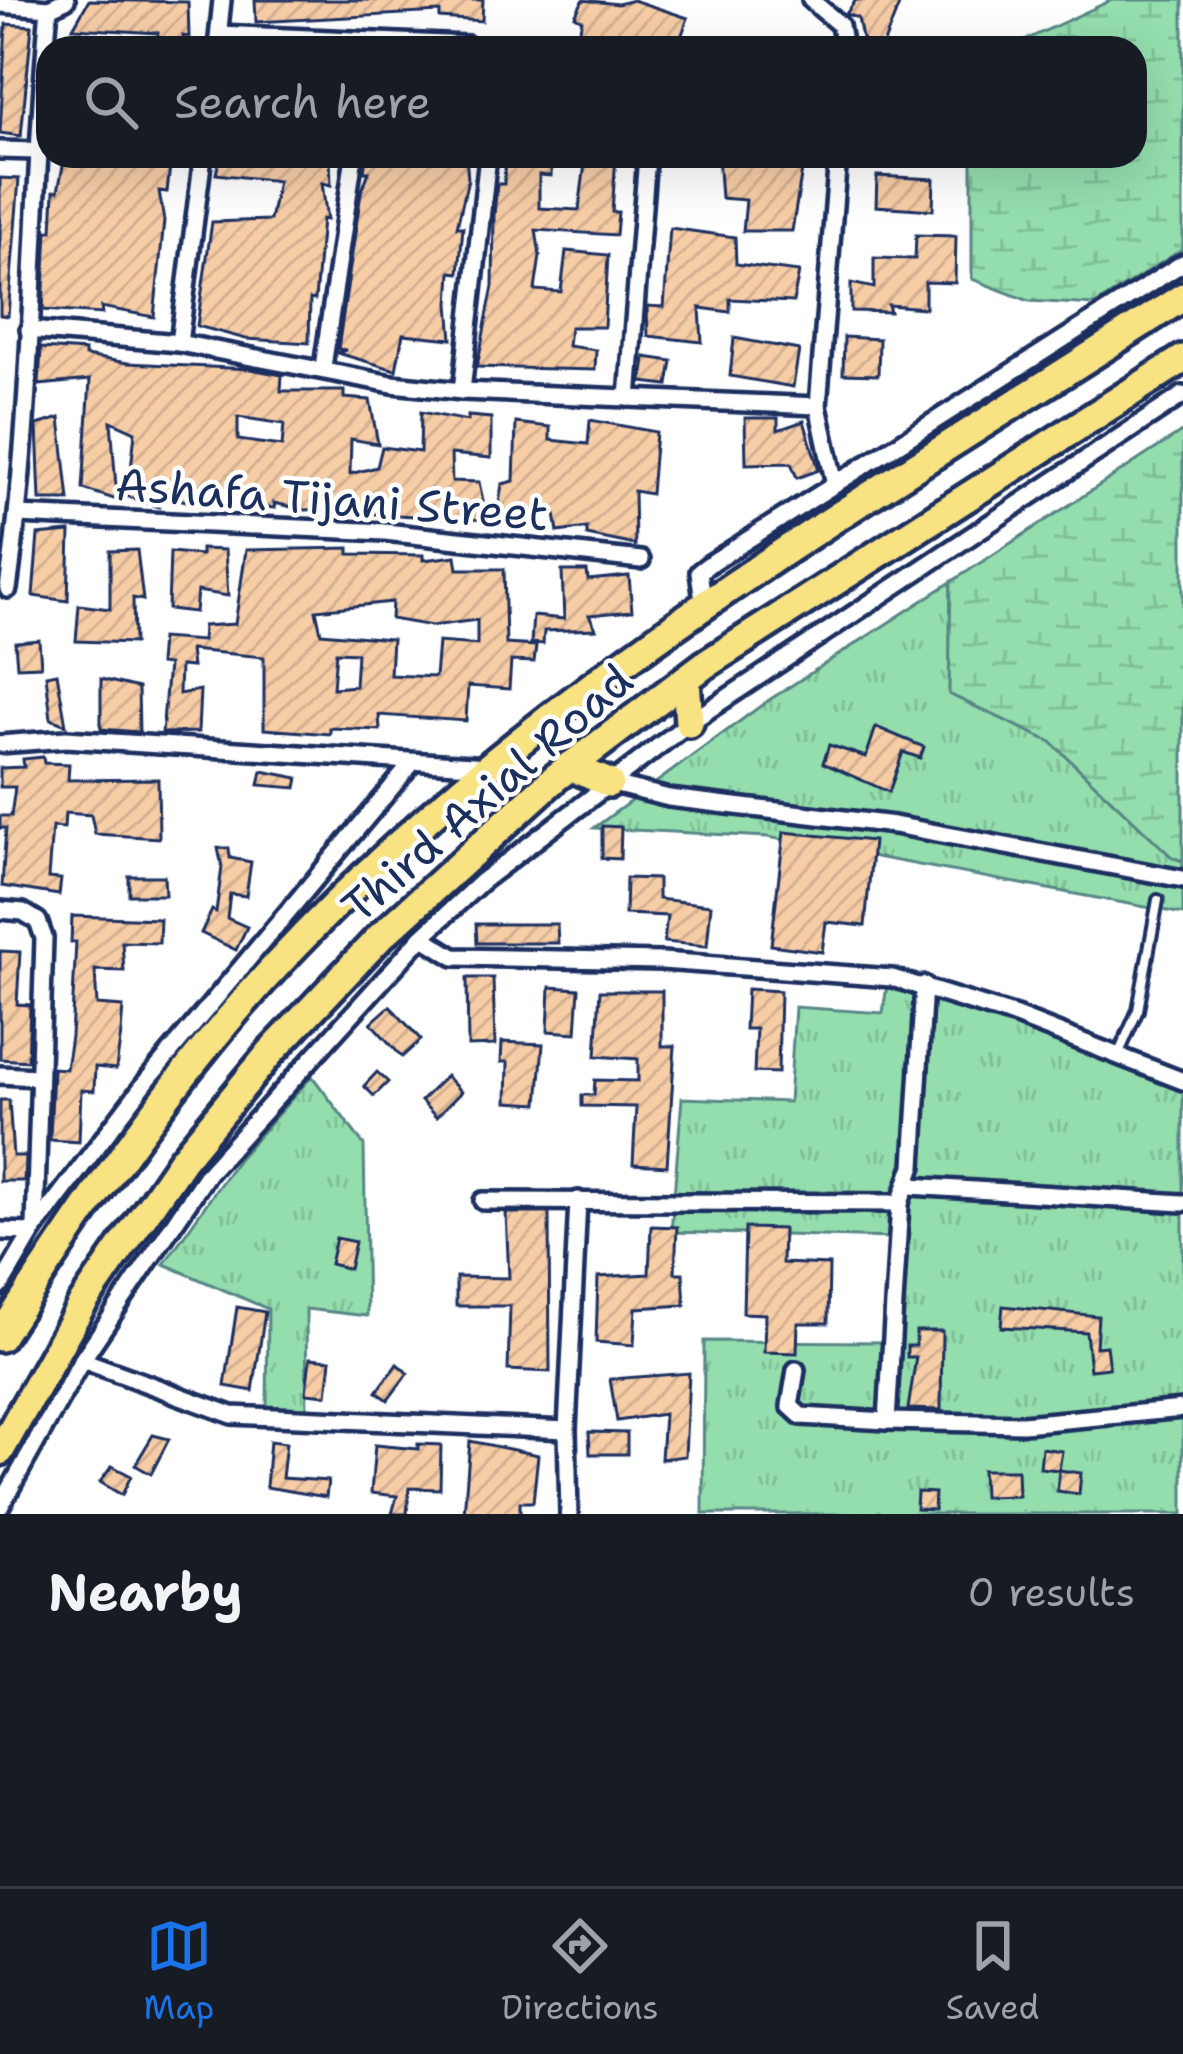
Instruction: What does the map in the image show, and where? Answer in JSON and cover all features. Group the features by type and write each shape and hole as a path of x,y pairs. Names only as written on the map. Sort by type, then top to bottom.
{"highway":[{"name":"Third Axial Road","path":"0,1337 107,1174 224,1024 337,906 490,766 704,607 1183,298"},
{"name":"Third Axial Road","path":"0,1451 81,1306 182,1160 381,936 569,766 686,679 1183,359"},
{"path":"686,679 688,723"},
{"path":"569,766 609,784"}],"street":[{"path":"218,36 222,0"},
{"path":"811,0 840,25 842,36"},
{"path":"0,4 58,4 53,36"},
{"path":"0,150 36,152 18,515 8,589"},
{"path":"179,343 201,168"},
{"path":"323,368 352,168"},
{"path":"462,391 487,168"},
{"path":"628,398 646,168"},
{"path":"835,484 818,406 838,168"},
{"path":"704,607 699,572 1183,262"},
{"path":"29,330 179,343 392,384 462,391 818,406"},
{"path":"0,1507 82,1360 208,1173 422,938 509,858 688,723 1183,395"},
{"name":"Ashafa Tijani Street","path":"18,515 385,532 641,560"},
{"path":"0,744 66,739 490,766"},
{"path":"0,1287 34,1230 149,1078 413,762"},
{"path":"609,784 669,797 894,825 1183,879"},
{"path":"0,910 23,912 38,921 44,938 34,1230"},
{"path":"422,938 454,957 662,961 801,970 924,985 1120,1053 1183,1081"},
{"path":"887,1421 900,1203 910,1186 924,985"},
{"path":"0,1075 38,1077"},
{"path":"910,1186 1183,1203"},
{"path":"569,1514 567,1430 578,1199"},
{"path":"483,1202 900,1203"},
{"path":"0,1231 34,1230"},
{"path":"82,1360 232,1415 567,1430"},
{"path":"796,1370 790,1406 801,1416 1023,1424 1183,1409"}],"lane":[{"path":"1120,1053 1138,1010 1158,900"}],"green space":[{"path":"1112,0 1183,0 1183,249 1095,305 1029,301 972,279 972,168 1147,168 1147,36 1034,36"},
{"path":"1183,431 1183,861 1172,857 1051,742 949,694 951,582"},
{"path":"951,582 949,694 1051,742 1172,857 1183,861 1183,914 768,837 594,828 766,702"},
{"path":"887,985 1024,1021 1183,1080 1183,1514 703,1514 704,1341 890,1342 894,1238 671,1232 682,1098 789,1102 795,1007 883,1013"},
{"path":"312,1076 364,1145 367,1316 306,1309 307,1417 267,1408 268,1309 164,1264 238,1159"}],"building":[{"path":"89,0 188,2 189,36 73,28"},
{"path":"255,0 483,0 482,21 440,18 440,12 256,22"},
{"path":"583,0 618,4 633,0 688,18 681,36 578,36 582,20 575,16"},
{"path":"856,0 901,0 887,36 862,36 858,18 846,14"},
{"path":"6,24 32,26 21,136 0,133"},
{"path":"63,168 170,168 167,192 159,191 164,221 154,317 101,307 102,314 43,310 47,231 52,231 54,191 58,191"},
{"path":"217,168 330,168 331,185 322,183 327,220 322,219 315,300 310,299 309,343 246,339 197,326 212,222 270,220 278,181 216,174"},
{"path":"364,168 467,168 457,227 463,227 459,273 451,272 452,339 403,334 396,370 337,353 346,350 338,349 361,193 369,172"},
{"path":"505,168 551,168 551,176 539,175 539,208 579,210 584,168 615,168 612,212 618,212 616,235 536,230 540,256 535,290 561,292 566,251 608,255 604,327 570,327 568,346 596,350 595,370 477,367 493,286 497,184 504,184"},
{"path":"719,168 802,168 792,231 743,231 746,200 721,198"},
{"path":"877,176 934,179 933,210 876,206"},
{"path":"0,178 19,179 8,316 0,315"},
{"path":"670,228 735,237 736,264 799,272 793,302 730,299 730,312 700,308 702,342 648,336 647,306 664,307"},
{"path":"916,235 956,236 955,283 925,282 925,308 888,305 890,312 851,311 851,283 874,288 874,258 915,259"},
{"path":"844,337 879,339 878,375 843,374"},
{"path":"734,338 799,350 793,387 730,376"},
{"path":"41,348 85,351 85,356 128,363 250,369 282,375 281,391 344,391 344,398 370,400 378,444 351,439 350,474 377,467 382,447 420,452 421,412 468,421 468,416 491,418 491,458 451,454 452,481 479,482 487,520 361,513 361,507 305,510 274,503 275,508 232,504 231,509 197,498 198,504 159,494 159,507 128,497 135,432 111,421 117,500 83,489 90,380 39,385","holes":["238,417 284,424 282,446 238,440"]},
{"path":"645,357 672,361 668,385 642,382"},
{"path":"60,418 69,500 40,500 37,425"},
{"path":"745,418 778,418 778,430 804,421 819,470 797,478 791,463 746,464"},
{"path":"590,420 656,432 651,494 634,491 635,545 587,535 587,528 558,532 555,514 498,510 502,484 514,481 516,423 550,427 550,440 588,444"},
{"path":"70,532 68,601 33,596 38,535"},
{"path":"349,548 349,554 423,555 423,560 456,556 458,569 504,569 506,644 536,646 534,662 511,661 509,689 468,686 466,721 379,715 380,730 330,728 330,734 264,729 264,657 190,650 192,667 180,666 179,694 200,690 198,732 162,733 168,665 159,664 161,638 202,641 203,626 235,624 246,550","holes":["392,602 391,619 432,626 477,620 477,645 438,642 435,677 390,675 392,639 321,633 316,610","336,652 357,653 355,686 333,688"]},
{"path":"201,549 225,550 228,596 197,591 195,612 168,609 170,552 201,555"},
{"path":"137,550 143,600 133,598 134,643 76,641 79,605 110,609 110,551"},
{"path":"562,571 587,571 588,580 629,576 632,611 589,615 596,629 544,631 543,644 531,643 533,616 564,619"},
{"path":"39,640 41,666 17,667 15,642"},
{"path":"57,673 66,725 51,719 46,675"},
{"path":"101,679 138,688 139,732 101,729"},
{"path":"876,727 924,747 920,758 903,752 889,792 823,763 829,745 866,757"},
{"path":"43,757 44,763 69,764 68,780 158,779 159,838 95,834 91,815 65,813 64,828 52,827 48,878 61,879 59,895 2,886 6,828 0,828 0,816 11,816 15,787 0,787 0,768 24,767 23,759"},
{"path":"262,771 298,778 296,788 259,785"},
{"path":"602,826 621,827 620,859 602,858"},
{"path":"784,832 873,841 865,926 826,922 822,952 771,945"},
{"path":"218,848 229,848 230,858 251,862 246,896 230,894 227,918 247,927 236,950 201,933 212,910 216,912 222,867"},
{"path":"129,876 164,876 165,895 129,895"},
{"path":"626,878 658,879 658,899 711,905 707,946 664,942 667,916 625,914"},
{"path":"72,916 160,919 159,943 122,942 124,971 95,970 97,1005 123,1007 121,1033 116,1069 95,1067 94,1091 81,1090 79,1142 50,1140 53,1068 66,1069 71,1036 76,942 71,942"},
{"path":"476,924 557,924 558,943 477,943"},
{"path":"0,951 20,952 17,1004 30,1005 28,1061 0,1059"},
{"path":"467,978 493,978 495,1045 468,1046"},
{"path":"550,987 579,989 576,1033 548,1031"},
{"path":"747,989 780,991 778,1073 754,1072 756,1029 745,1029"},
{"path":"600,991 662,991 662,1046 675,1046 667,1166 633,1164 636,1107 582,1106 582,1095 594,1095 595,1080 638,1081 638,1059 596,1056"},
{"path":"390,1006 421,1040 402,1057 371,1023"},
{"path":"502,1042 543,1044 538,1104 507,1102 508,1062 501,1062"},
{"path":"377,1072 388,1082 374,1096 364,1086"},
{"path":"446,1076 461,1092 436,1117 421,1101"},
{"path":"0,1100 9,1100 13,1156 25,1156 24,1181 0,1181"},
{"path":"506,1213 549,1213 550,1372 508,1370 510,1306 456,1306 456,1277 509,1278"},
{"path":"651,1226 677,1227 675,1273 683,1273 685,1305 636,1308 634,1345 596,1342 598,1277 649,1274"},
{"path":"745,1228 783,1229 782,1263 829,1265 828,1323 798,1323 797,1353 764,1352 765,1314 743,1313"},
{"path":"336,1238 355,1242 349,1269 330,1264"},
{"path":"1003,1306 1098,1316 1096,1347 1106,1346 1109,1368 1090,1370 1086,1332 1001,1327"},
{"path":"237,1307 265,1312 253,1391 225,1386"},
{"path":"916,1331 942,1331 941,1410 908,1409 916,1357 907,1357 907,1346 916,1346"},
{"path":"310,1358 331,1360 327,1395 306,1393"},
{"path":"397,1364 408,1373 388,1400 377,1392"},
{"path":"689,1373 685,1456 661,1459 664,1414 617,1421 610,1379"},
{"path":"589,1432 627,1433 627,1454 590,1454"},
{"path":"153,1435 169,1439 151,1474 135,1465"},
{"path":"270,1441 286,1443 282,1478 328,1481 326,1497 266,1487"},
{"path":"470,1441 538,1455 533,1502 520,1502 520,1514 464,1514"},
{"path":"418,1444 441,1445 440,1489 409,1488 407,1514 392,1514 397,1496 371,1493 375,1445 418,1449"},
{"path":"1042,1448 1062,1451 1059,1470 1040,1468"},
{"path":"112,1466 131,1476 122,1495 100,1482"},
{"path":"982,1470 1017,1470 1018,1496 983,1497"},
{"path":"1059,1470 1081,1473 1079,1494 1057,1491"},
{"path":"917,1492 935,1493 934,1510 916,1509"}]}
